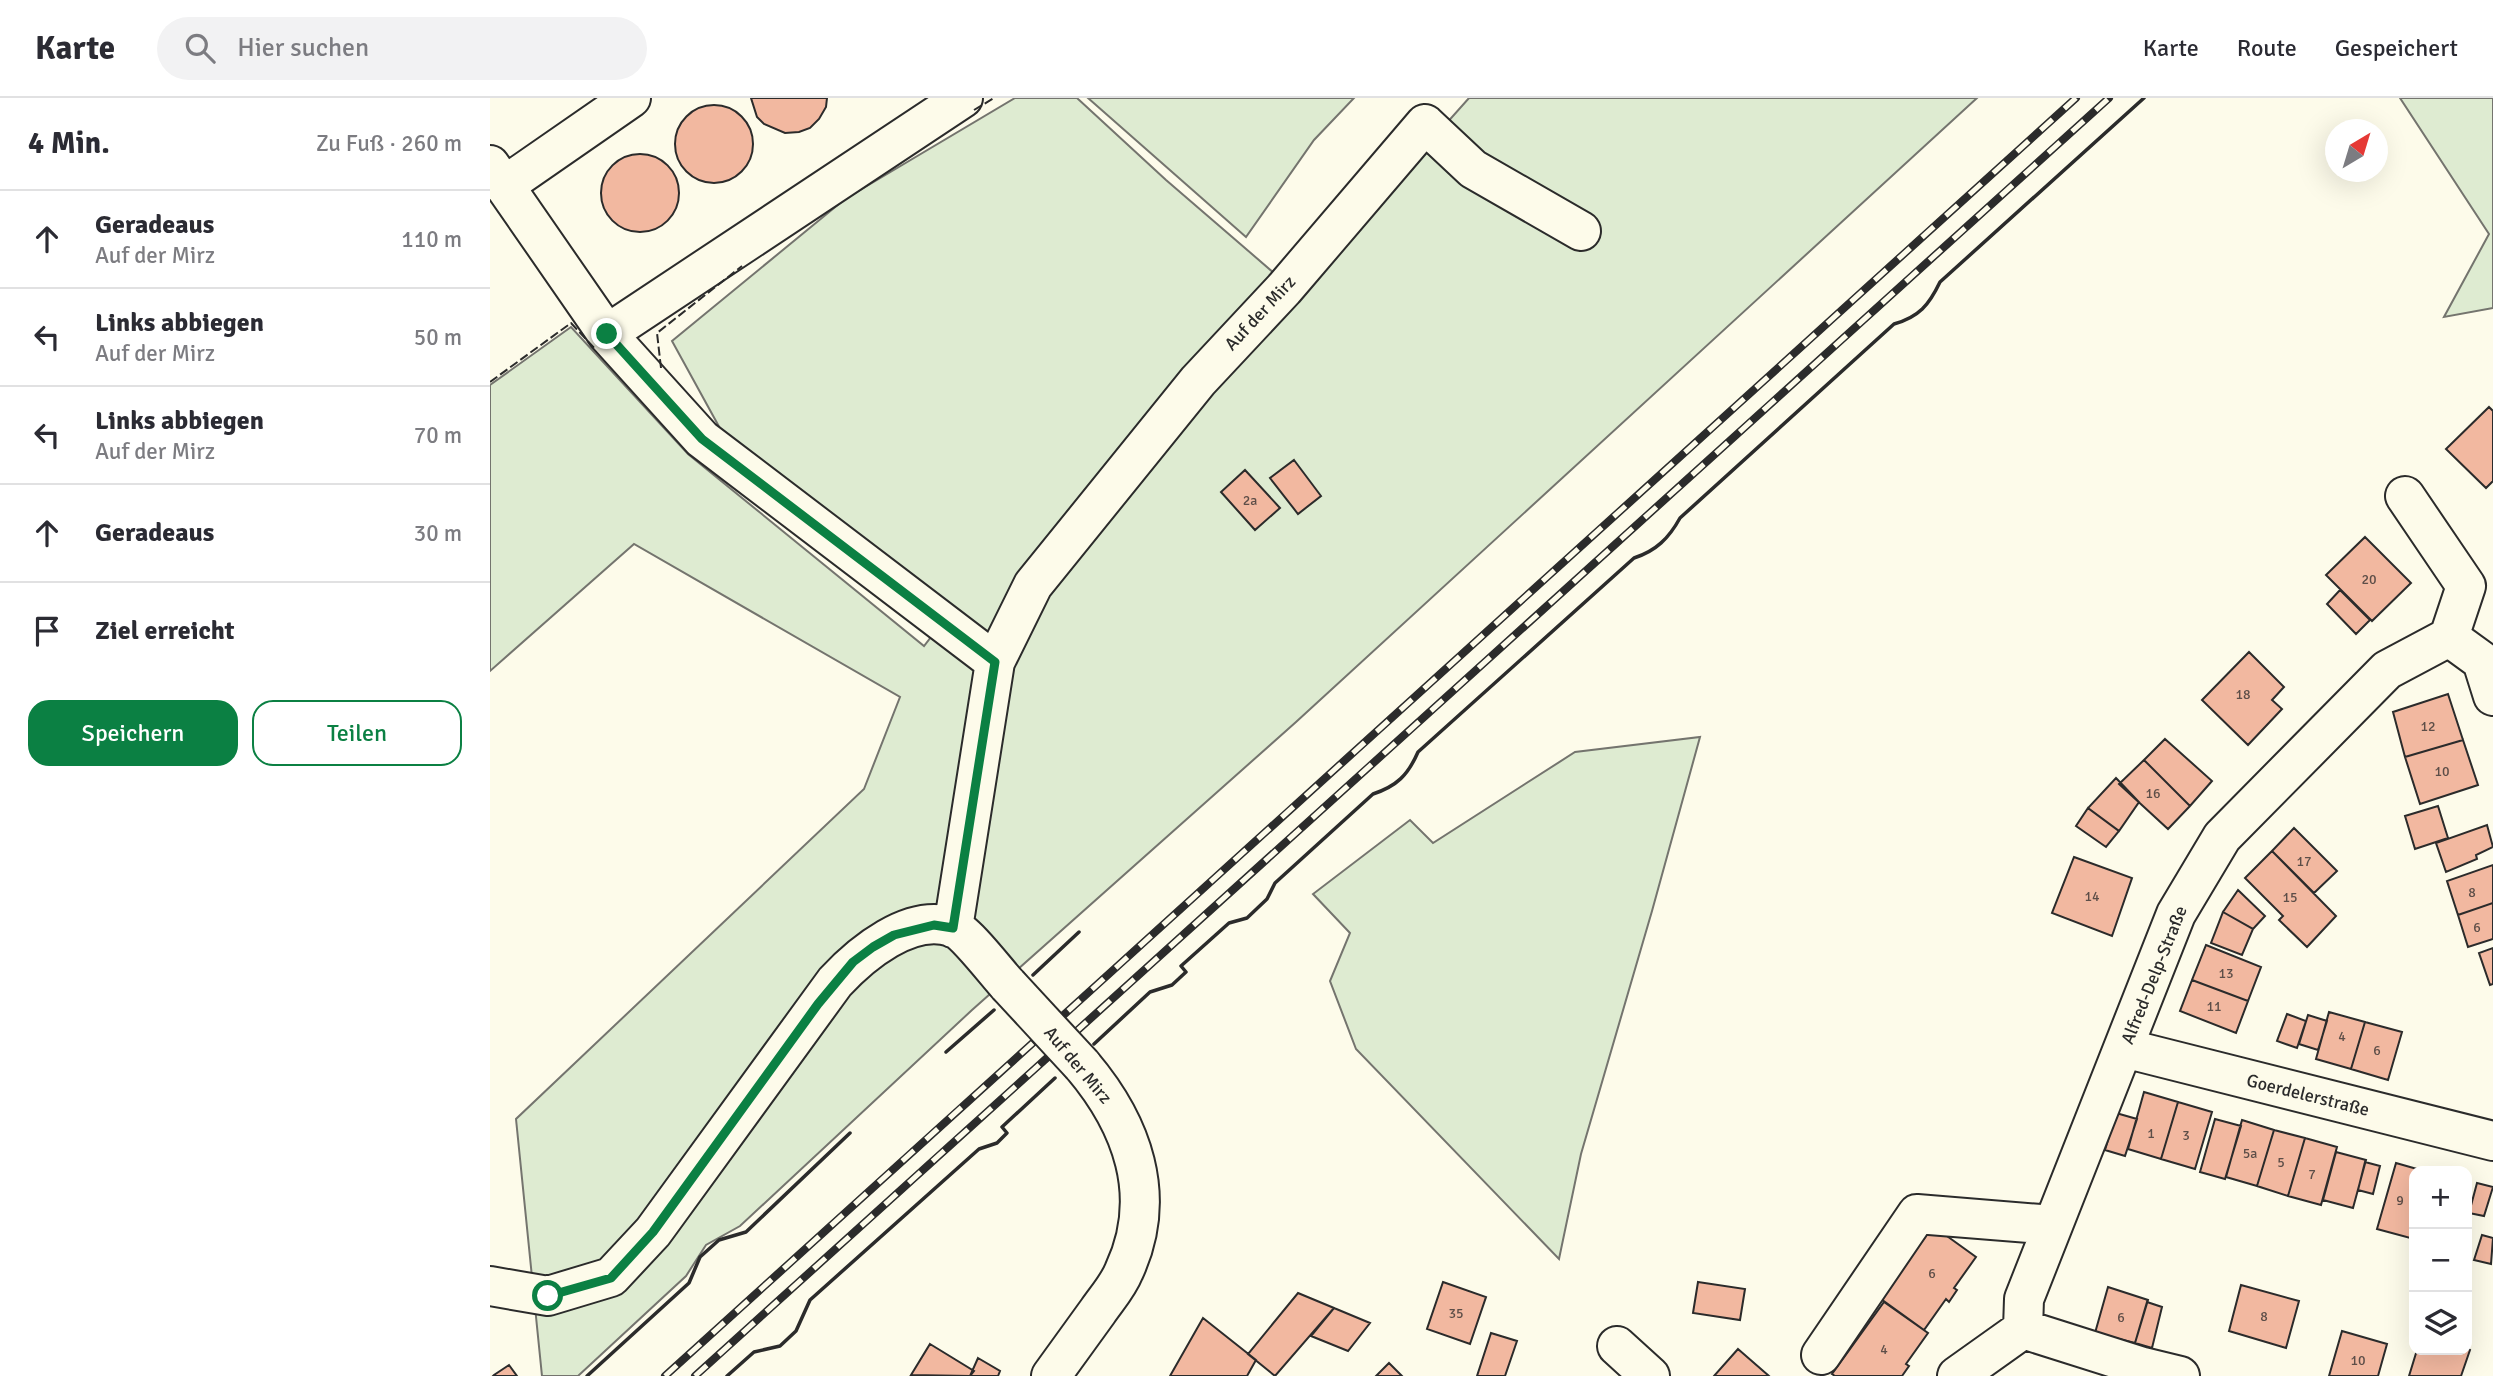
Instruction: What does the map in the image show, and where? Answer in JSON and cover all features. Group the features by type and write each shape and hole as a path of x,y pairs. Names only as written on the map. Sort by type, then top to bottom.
{"street":[{"path":"631,98 497,175 607,334 702,439 995,662"},
{"path":"607,334 918,109 963,98"},
{"name":"Auf der Mirz","path":"1051,1376 1124,1273 1138,1226 1137,1165 1120,1119 1104,1091 965,937 953,928 995,662 1033,584 1198,381 1284,289 1424,124 1473,169 1581,231"},
{"path":"2405,496 2466,586 2449,637 2482,661 2493,696"},
{"name":"Alfred-Delp-Straße","path":"2023,1329 2024,1299 2176,914 2222,837 2387,670 2449,637"},
{"path":"490,1286 548,1296 611,1278 653,1232 818,1004 853,962 894,935 934,925 953,928"},
{"name":"Goerdelerstraße","path":"2124,1048 2493,1141"},
{"path":"1821,1355 1917,1214 2053,1225"},
{"path":"1957,1376 2023,1329 2180,1376"},
{"path":"1617,1346 1650,1376"}],"green space":[{"path":"1015,98 1077,98 1166,180 1296,292 1469,98 1977,98 1296,722 972,1010 740,1226 706,1245 686,1276 578,1376 542,1376 516,1119 864,789 900,697 634,544 490,671 490,385 571,327 688,454 924,646 951,611 722,432 672,341 845,199"},
{"path":"1088,98 1354,98 1314,140 1246,237"},
{"path":"2400,98 2493,98 2493,308 2444,317 2489,234"},
{"path":"1700,737 1581,1154 1559,1259 1356,1049 1330,981 1350,933 1313,894 1410,820 1433,843 1575,752"}],"building":[{"path":"751,98 827,98 826,107 810,128 785,133 764,124 757,117"},
{"path":"714,105 729,108 741,117 750,129 753,144 750,159 741,171 729,180 714,183 699,180 687,171 678,159 675,144 678,129 687,117 699,108"},
{"path":"640,154 655,157 667,166 676,178 679,193 676,208 667,220 655,229 640,232 625,229 613,220 604,208 601,193 604,178 613,166 625,157"},
{"path":"2489,407 2493,411 2493,481 2486,488 2446,449"},
{"path":"1294,460 1321,496 1298,514 1270,478"},
{"path":"1245,470 1280,508 1255,530 1221,492"},
{"path":"2365,537 2411,583 2372,621 2326,575"},
{"path":"2340,590 2370,620 2356,634 2327,604"},
{"path":"2249,652 2284,687 2272,700 2282,709 2248,745 2202,700"},
{"path":"2448,694 2463,740 2405,757 2393,712"},
{"path":"2165,739 2212,781 2190,806 2144,760"},
{"path":"2463,740 2478,785 2420,804 2405,757"},
{"path":"2144,760 2190,806 2168,829 2119,784"},
{"path":"2116,778 2139,802 2119,831 2088,808"},
{"path":"2438,806 2448,838 2415,849 2405,816"},
{"path":"2088,808 2119,831 2106,847 2076,826"},
{"path":"2487,825 2493,847 2476,855 2477,859 2446,872 2436,843"},
{"path":"2294,828 2337,871 2314,893 2272,851"},
{"path":"2272,851 2336,916 2307,947 2279,920 2283,916 2245,878"},
{"path":"2074,857 2132,878 2112,936 2052,913"},
{"path":"2493,865 2493,903 2458,915 2447,881"},
{"path":"2238,890 2265,916 2253,929 2223,912"},
{"path":"2493,903 2493,939 2468,947 2458,915"},
{"path":"2223,912 2253,929 2242,955 2211,943"},
{"path":"2206,945 2261,967 2248,1001 2192,980"},
{"path":"2493,948 2493,984 2490,985 2479,953"},
{"path":"2192,980 2248,1001 2236,1033 2180,1011"},
{"path":"2329,1012 2365,1022 2351,1069 2316,1059"},
{"path":"2287,1014 2306,1021 2297,1048 2277,1041"},
{"path":"2308,1015 2327,1021 2318,1050 2299,1044"},
{"path":"2365,1022 2402,1032 2388,1080 2351,1069"},
{"path":"2144,1092 2178,1102 2161,1159 2128,1149"},
{"path":"2178,1102 2212,1112 2195,1169 2161,1159"},
{"path":"2116,1113 2137,1119 2125,1156 2105,1150"},
{"path":"2215,1119 2241,1126 2225,1179 2200,1172"},
{"path":"2242,1120 2274,1130 2257,1186 2226,1177"},
{"path":"2274,1130 2305,1138 2288,1196 2257,1186"},
{"path":"2305,1138 2337,1147 2321,1205 2288,1196"},
{"path":"2336,1152 2366,1160 2353,1208 2323,1200"},
{"path":"2365,1162 2380,1166 2373,1194 2358,1190"},
{"path":"2396,1163 2409,1167 2409,1238 2377,1229"},
{"path":"2477,1183 2493,1187 2484,1216 2472,1214"},
{"path":"1933,1226 1976,1257 1954,1288 1957,1290 1949,1302 1946,1299 1924,1330 1881,1299"},
{"path":"2482,1235 2493,1238 2491,1264 2474,1260"},
{"path":"1443,1282 1486,1297 1470,1344 1427,1329"},
{"path":"1698,1282 1745,1289 1740,1320 1693,1313"},
{"path":"2241,1285 2299,1301 2286,1348 2229,1331"},
{"path":"2108,1287 2148,1300 2135,1343 2095,1333"},
{"path":"1298,1293 1334,1308 1275,1376 1248,1354"},
{"path":"1884,1302 1928,1333 1906,1364 1909,1366 1902,1376 1832,1374"},
{"path":"2147,1302 2162,1307 2152,1348 2135,1343"},
{"path":"1334,1308 1370,1323 1348,1351 1311,1336"},
{"path":"1203,1318 1256,1360 1247,1376 1170,1376"},
{"path":"2342,1331 2387,1344 2378,1376 2329,1376"},
{"path":"1491,1333 1517,1341 1505,1376 1477,1376"},
{"path":"930,1344 974,1371 970,1376 911,1375"},
{"path":"1738,1349 1769,1376 1714,1376"},
{"path":"2415,1355 2468,1355 2461,1376 2409,1376"},
{"path":"978,1358 1000,1371 998,1376 970,1376"},
{"path":"1389,1363 1402,1376 1376,1376"},
{"path":"509,1365 517,1376 493,1376 494,1375"}],"railway":[{"path":"665,1376 2076,98"},
{"path":"695,1376 2109,98"}],"fence":[{"path":"974,110 994,98"},
{"path":"661,368 657,333 742,266"},
{"path":"490,382 571,323 596,350"}],"wall":[{"path":"1094,1044 1150,992 1172,985 1186,972 1181,966 1229,923 1247,918 1267,899 1275,883 1373,794 1401,779 1418,752 1634,558 1661,543 1680,518 1894,324 1910,318 1922,309 1940,282 2144,98"},
{"path":"1033,975 1079,932"},
{"path":"946,1052 994,1010"},
{"path":"727,1376 754,1352 780,1346 796,1331 810,1300 979,1149 997,1143 1007,1133 1002,1127 1055,1078"},
{"path":"587,1376 689,1283 700,1257 719,1240 746,1232 850,1133"}],"route":[{"path":"548,1296 611,1278 653,1232 818,1004 853,962 894,935 934,925 953,928 995,662 702,439 607,334"}]}
